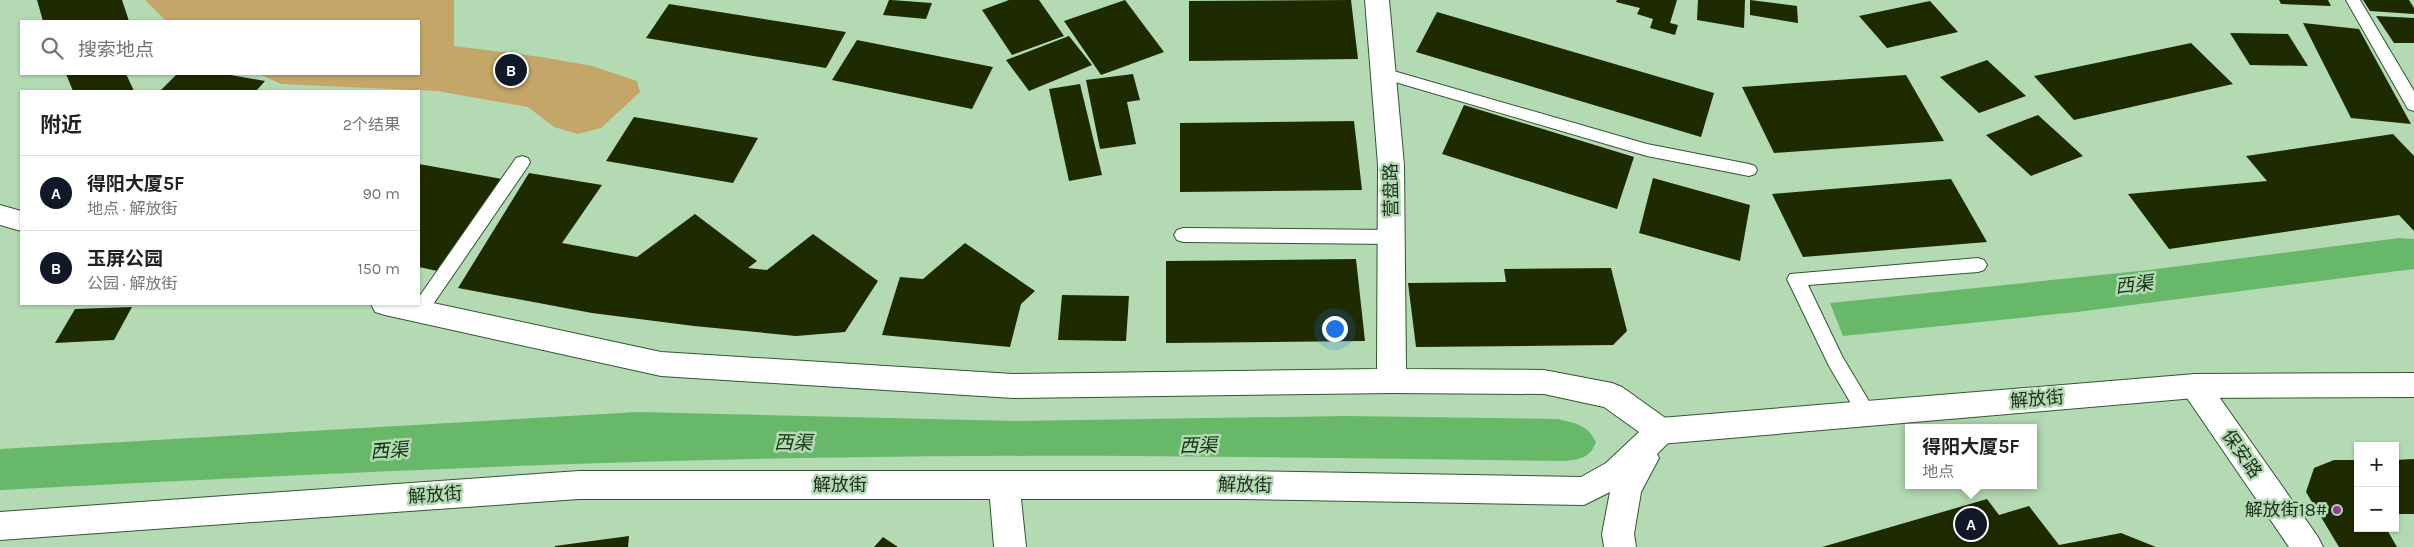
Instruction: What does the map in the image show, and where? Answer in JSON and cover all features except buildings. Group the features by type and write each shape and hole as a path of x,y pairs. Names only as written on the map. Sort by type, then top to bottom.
{"street":[{"name":"营盘路","path":"1377,0 1391,165 1392,381"},
{"path":"0,216 20,222"},
{"path":"391,305 661,364 1013,386 1392,381 1544,382 1577,388 1612,396 1660,431 1626,490 1618,534 1620,547"},
{"name":"解放街","path":"0,526 579,485 1243,485 1584,491 1617,473 1660,431 2195,386 2414,385"},
{"name":"保安路","path":"2195,386 2307,547"},
{"path":"1004,484 1010,547"}],"lane":[{"path":"2353,0 2414,105"},
{"path":"1383,73 1647,150 1749,170"},
{"path":"419,311 522,162"},
{"path":"1183,235 1392,237"},
{"path":"1867,413 1835,361 1796,279 1978,265"}],"shaded area":[{"path":"145,0 454,0 454,46 541,57 592,66 637,81 640,92 601,128 578,134 554,127 528,107 437,91 281,84 261,75 420,75 420,20 165,20"}],"water":[{"name":"西渠","path":"2399,238 2414,239 2414,269 2077,312 1843,336 1830,303 2149,270"},
{"name":"西渠","path":"638,412 1015,421 1346,416 1558,419 1585,428 1596,442 1588,455 1565,461 1128,456 737,459 491,467 0,490 0,449"}],"place":[{"name":"玉屏公园","path":"511,70"},
{"name":"解放街18#","path":"2337,510"},
{"name":"得阳大厦5F","path":"1971,524"}]}
